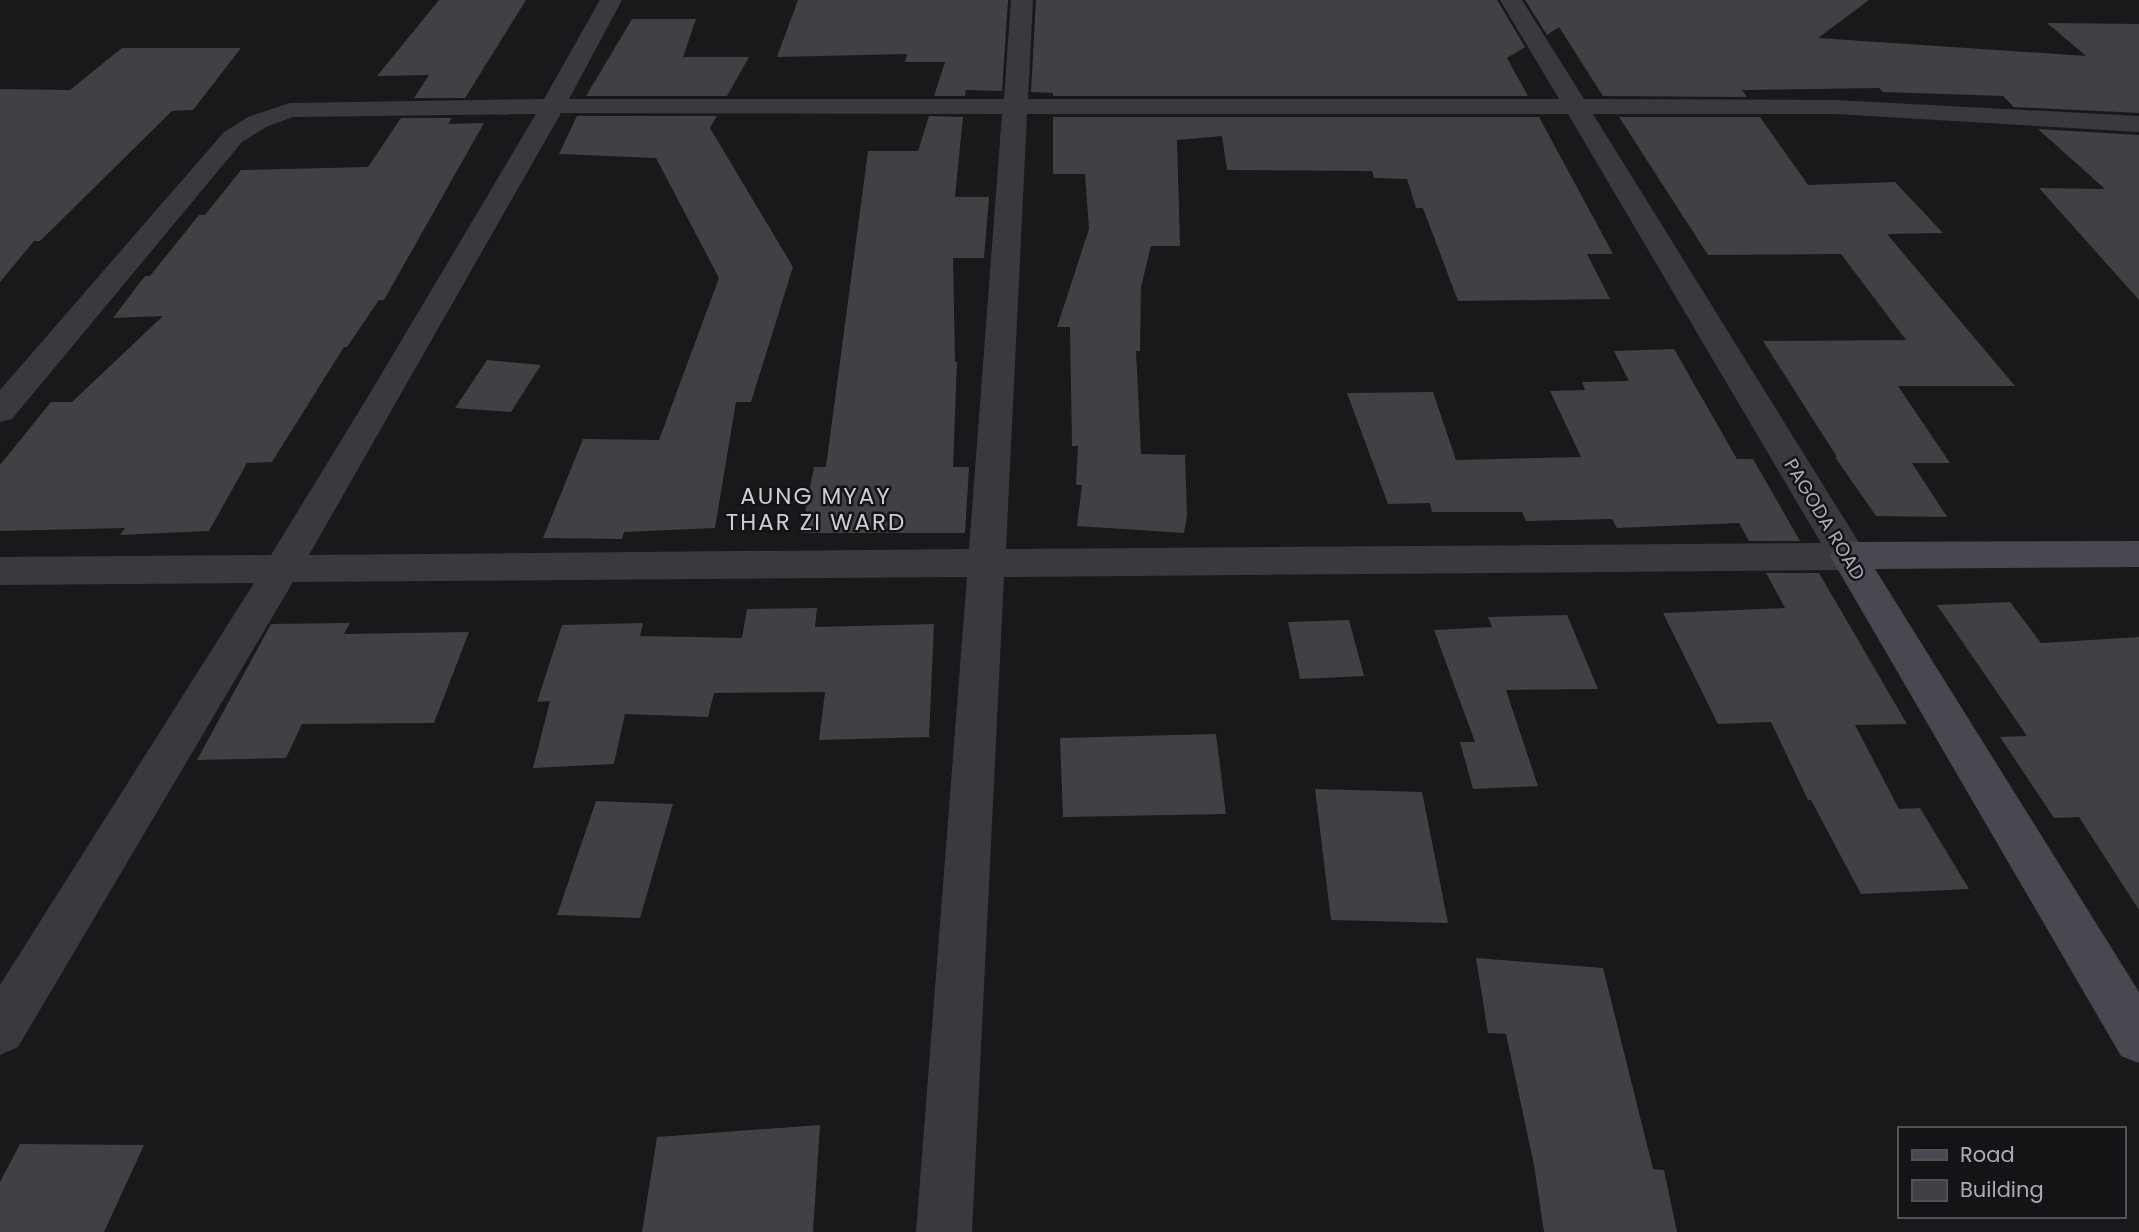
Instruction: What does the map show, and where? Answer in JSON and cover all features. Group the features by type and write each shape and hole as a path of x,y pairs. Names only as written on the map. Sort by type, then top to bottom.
{"main road":[{"path":"1848,556 2139,554"},
{"name":"PAGODA ROAD","path":"1848,556 2139,1038"}],"street":[{"path":"0,1030 282,569 553,106 611,0"},
{"path":"944,1232 1022,0"},
{"name":"PAGODA ROAD","path":"1511,0 1848,556"},
{"path":"0,411 233,138 257,122 290,110 553,106 1835,107 2139,124"},
{"path":"0,570 1848,556"}],"building":[{"path":"439,0 526,0 465,98 414,98 429,75 377,76"},
{"path":"798,0 1008,0 1002,91 966,90 965,96 934,96 945,62 905,62 907,54 777,57"},
{"path":"1036,0 1497,0 1525,47 1507,58 1528,96 1053,96 1053,93 1031,92"},
{"path":"1525,0 1869,0 1818,38 2086,56 2047,23 2139,24 2139,113 2014,107 2003,96 1883,92 1879,88 1742,90 1747,97 1603,96 1559,27 1547,35"},
{"path":"632,19 696,19 683,57 749,57 727,96 586,96"},
{"path":"122,48 241,48 193,110 172,111 40,241 34,241 0,282 0,89 70,90"},
{"path":"577,116 717,116 710,128 793,267 751,402 736,402 715,528 624,532 622,539 543,538 583,439 659,440 719,278 656,158 559,154"},
{"path":"929,116 963,117 955,197 989,197 984,258 953,258 957,362 953,467 969,467 965,533 801,533 814,467 826,467 868,151 918,151"},
{"path":"1053,117 1539,117 1613,254 1587,254 1610,299 1458,301 1423,208 1416,208 1407,179 1374,178 1372,171 1227,170 1222,136 1177,140 1180,246 1151,246 1141,287 1140,351 1136,351 1141,454 1185,455 1187,516 1184,533 1077,526 1082,485 1076,485 1078,446 1072,446 1070,327 1057,327 1089,229 1085,174 1053,174"},
{"path":"1619,117 1760,117 1808,185 1895,182 1943,233 1887,234 2015,386 1898,386 1950,463 1912,463 1947,517 1876,516 1835,457 1763,341 1906,340 1841,254 1708,255"},
{"path":"401,118 452,118 448,124 484,123 384,300 379,300 347,347 344,347 272,462 247,463 209,531 120,535 125,528 0,531 0,465 51,402 72,402 163,316 113,318 145,276 150,276 199,215 205,215 241,170 368,167"},
{"path":"2038,129 2139,135 2139,300 2039,188 2105,189"},
{"path":"1674,349 1737,459 1753,459 1800,541 1749,541 1739,523 1617,528 1612,519 1526,521 1522,512 1432,512 1430,503 1388,504 1347,393 1433,392 1456,460 1581,457 1550,391 1585,390 1582,382 1629,381 1614,351"},
{"path":"487,360 541,365 511,412 455,408"},
{"path":"1766,573 1819,573 1907,724 1855,725 1899,809 1920,808 1969,889 1861,894 1811,800 1808,800 1771,722 1718,724 1663,613 1785,608"},
{"path":"2010,602 2041,643 2139,637 2139,910 2079,817 2054,818 2000,737 2027,736 1937,605"},
{"path":"817,608 815,627 934,624 929,737 819,740 825,692 714,693 708,717 625,714 614,764 533,768 550,701 537,702 562,625 643,623 640,636 742,638 747,609"},
{"path":"1567,615 1598,689 1506,690 1538,786 1473,789 1460,742 1475,742 1434,630 1492,627 1488,617"},
{"path":"1349,620 1364,676 1300,679 1288,622"},
{"path":"350,623 344,634 469,632 434,723 302,724 286,758 197,760 271,624"},
{"path":"1216,734 1226,814 1063,817 1060,738"},
{"path":"1315,789 1422,792 1448,923 1331,920"},
{"path":"596,801 673,804 640,918 557,915"},
{"path":"1476,958 1603,968 1653,1169 1664,1170 1677,1232 1544,1232 1534,1165 1506,1034 1488,1033"},
{"path":"820,1125 813,1232 642,1232 657,1137"},
{"path":"20,1144 144,1145 104,1232 0,1232 0,1182"}],"district":[{"name":"AUNG MYAY THAR ZI WARD","path":"816,509"}]}
